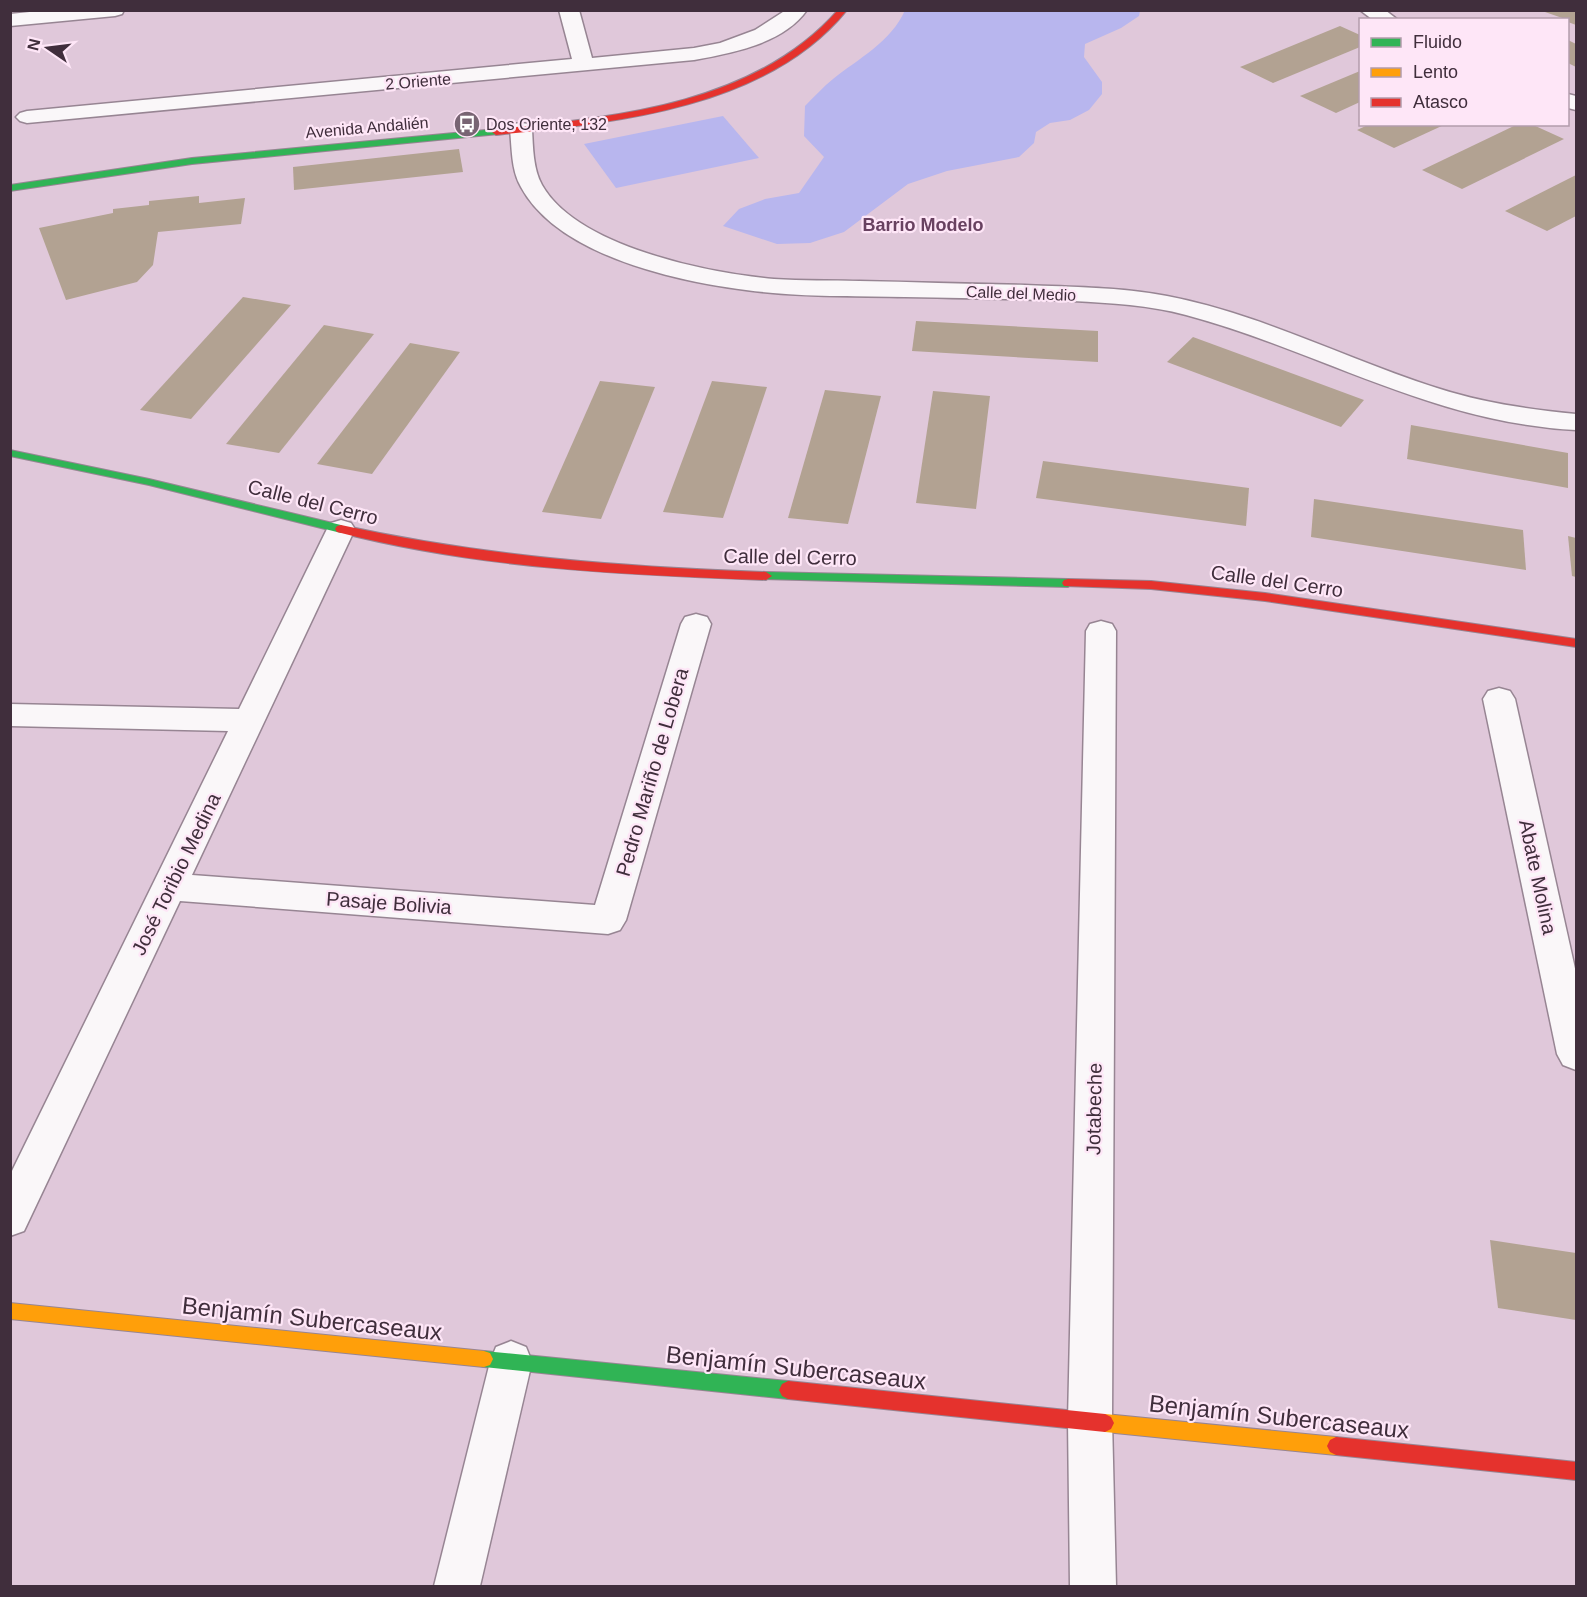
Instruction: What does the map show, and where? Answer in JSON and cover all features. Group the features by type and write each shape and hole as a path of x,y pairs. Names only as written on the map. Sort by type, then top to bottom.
{"street":[{"path":"10,20 115,10"},
{"path":"569,10 584,66"},
{"name":"2 Oriente","path":"27,117 694,54 731,47 774,29 798,10"},
{"name":"Avenida Andalién","path":"10,188 192,161 577,124 628,115 668,106 722,89 790,55 826,29 843,10"},
{"path":"1369,10 1385,18"},
{"name":"Calle del Medio","path":"522,129 525,171 533,188 550,209 590,237 672,269 774,286 1094,295 1162,303 1244,326 1452,403 1516,418 1576,422"},
{"name":"Calle del Cerro","path":"10,453 149,482 341,529 478,557 598,570 764,577 1089,582 1161,586 1265,597 1576,643"},
{"name":"José Toribio Medina","path":"10,1218 341,529"},
{"name":"Pedro Mariño de Lobera","path":"608,920 696,624"},
{"name":"Jotabeche","path":"1093,1587 1090,1420 1101,631"},
{"name":"Abate Molina","path":"1498,699 1576,1054"},
{"path":"10,715 249,720"},
{"name":"Pasaje Bolivia","path":"170,887 608,920"},
{"name":"Benjamín Subercaseaux","path":"10,1311 1576,1471"},
{"path":"457,1587 511,1362"}],"shaded area":[{"path":"905,10 1140,11 1139,16 1121,28 1085,44 1084,57 1102,82 1102,94 1089,110 1070,120 1050,123 1036,132 1034,143 1019,157 947,171 908,184 844,232 810,243 777,244 723,226 739,209 765,199 799,193 824,157 804,136 805,106 829,82 883,40 892,31"},
{"path":"723,116 759,158 616,188 584,144"}],"building":[{"path":"1576,10 1576,25 1569,22 1569,18 1545,12"},
{"path":"1340,26 1359,35 1359,47 1273,83 1240,67"},
{"path":"1569,40 1576,44 1576,67 1569,64"},
{"path":"1359,71 1359,102 1336,113 1300,96"},
{"path":"1366,126 1442,126 1394,148 1357,130"},
{"path":"1514,126 1535,126 1564,139 1462,189 1422,170"},
{"path":"459,149 463,172 294,190 293,167"},
{"path":"1576,175 1576,216 1547,231 1505,211"},
{"path":"199,196 199,203 245,198 241,224 158,232 153,265 137,282 66,300 39,228 113,213 113,209 149,205 149,201"},
{"path":"243,297 291,305 191,419 140,410"},
{"path":"916,321 1098,331 1098,362 912,351"},
{"path":"324,325 374,334 279,453 226,444"},
{"path":"1193,337 1364,400 1341,427 1167,362"},
{"path":"410,343 460,352 372,474 317,464"},
{"path":"600,381 655,387 601,519 542,512"},
{"path":"712,381 767,387 723,518 663,512"},
{"path":"825,390 881,396 848,524 788,518"},
{"path":"933,391 990,396 976,509 916,503"},
{"path":"1411,425 1568,453 1568,488 1407,459"},
{"path":"1043,461 1249,488 1246,526 1036,498"},
{"path":"1314,499 1523,530 1526,570 1311,537"},
{"path":"1568,536 1576,538 1576,577 1572,576"},
{"path":"1490,1240 1576,1253 1576,1320 1498,1308"}],"traffic: fast":[{"path":"10,188 192,161 496,132"},
{"path":"10,453 149,482 341,529"},
{"path":"766,576 1068,583"},
{"path":"484,1359 788,1390"}],"traffic: slow":[{"path":"10,1311 484,1359"},
{"path":"1105,1423 1336,1446"}],"traffic: jam":[{"path":"496,132 623,116 706,96 783,61 821,33 843,10"},
{"path":"341,529 447,550 552,564 659,572 766,576"},
{"path":"1068,583 1151,585 1265,597 1576,643"},
{"path":"788,1390 1105,1423"},
{"path":"1336,1446 1576,1471"}],"place":[{"name":"Dos Oriente, 132","path":"467,124"}],"district":[{"name":"Barrio Modelo","path":"923,225"}]}
